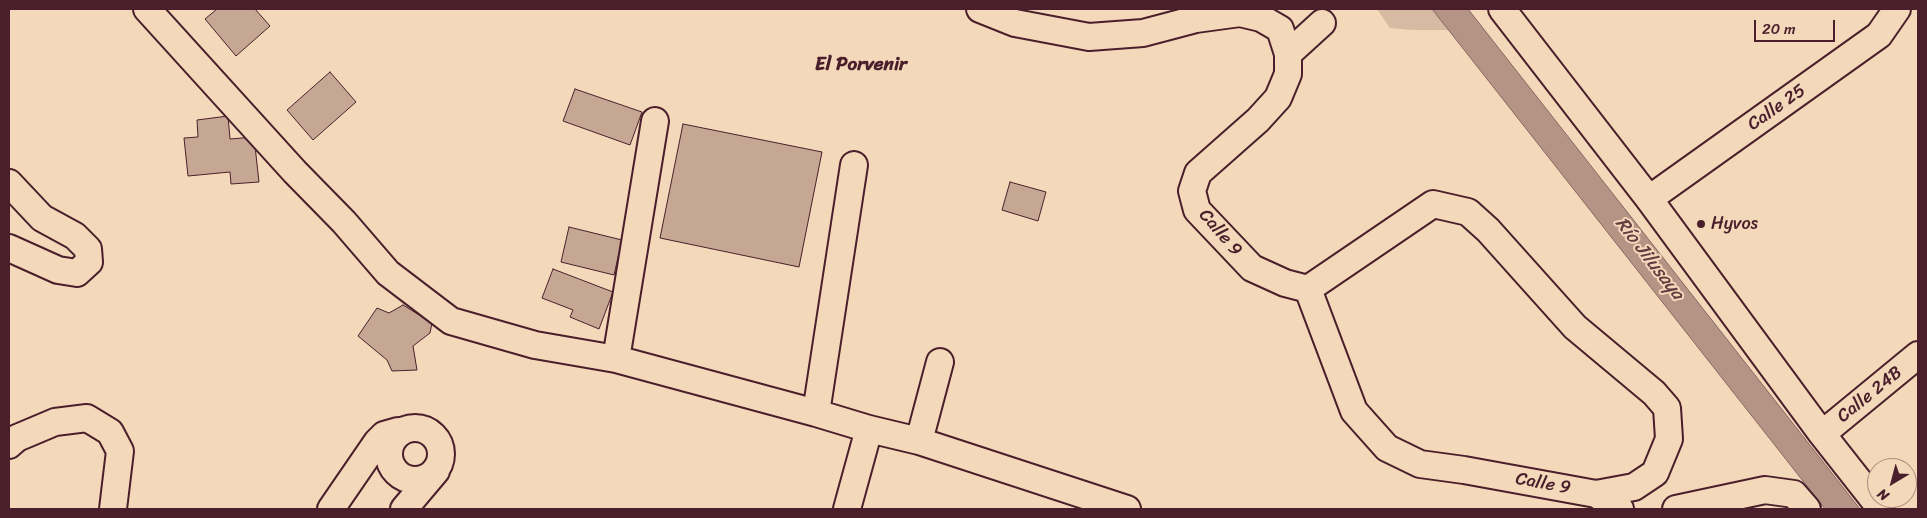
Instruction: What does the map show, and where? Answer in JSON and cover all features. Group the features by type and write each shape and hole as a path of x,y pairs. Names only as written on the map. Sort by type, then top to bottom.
{"street":[{"path":"146,9 388,272 451,321 535,344 616,360 918,441 1066,500 1127,509"},
{"name":"Calle 9","path":"980,9 1015,23 1089,36 1143,33 1196,19 1240,13 1261,18 1284,19 1288,74 1278,98 1258,120 1198,173 1192,191 1197,210 1252,268 1285,283 1308,289 1354,411 1387,448 1420,464 1596,494 1620,509"},
{"path":"1502,9 1649,199 1822,434 1881,509"},
{"name":"Calle 25","path":"1649,199 1879,36 1897,9"},
{"path":"1288,54 1322,23"},
{"path":"616,360 655,121"},
{"path":"816,413 854,165"},
{"path":"9,183 42,218 75,236 88,249 89,262 77,273 58,270 9,248"},
{"path":"1308,289 1433,204 1468,212 1488,230 1575,327 1654,393 1667,408 1668,439 1655,473 1634,487 1596,494"},
{"name":"Calle 24B","path":"1822,434 1918,355"},
{"path":"918,441 940,362"},
{"path":"9,445 17,438 55,422 87,418 110,432 120,451 113,509"},
{"path":"331,509 377,442 384,435 414,427 423,428 432,432 441,446 440,464 405,508"},
{"path":"405,508 408,488 400,475 391,466 389,448 392,440 398,433 406,429"},
{"path":"847,509 869,429"},
{"path":"357,472 372,466 382,466 400,475 421,480 436,471"},
{"path":"1676,509 1766,490 1794,494 1807,509"}],"shaded area":[{"path":"1377,9 1432,9 1450,30 1390,28"}],"water":[{"name":"Río Jilusaya","path":"1432,9 1468,9 1860,509 1825,509"}],"building":[{"path":"217,9 255,9 270,26 236,56 205,19"},
{"path":"330,72 356,102 313,140 287,110"},
{"path":"575,89 642,112 630,145 563,121"},
{"path":"228,116 230,139 254,137 259,182 231,184 230,172 188,176 184,138 198,137 197,120"},
{"path":"683,124 822,152 799,267 660,238"},
{"path":"1010,182 1046,192 1038,221 1002,210"},
{"path":"569,227 622,240 614,275 561,262"},
{"path":"553,269 613,292 599,329 570,317 573,310 542,298"},
{"path":"403,305 432,323 430,333 413,346 417,370 392,371 387,360 358,336 377,308 389,313"}],"place":[{"name":"Hyvos","path":"1701,224"}],"district":[{"name":"El Porvenir","path":"861,65"}]}
